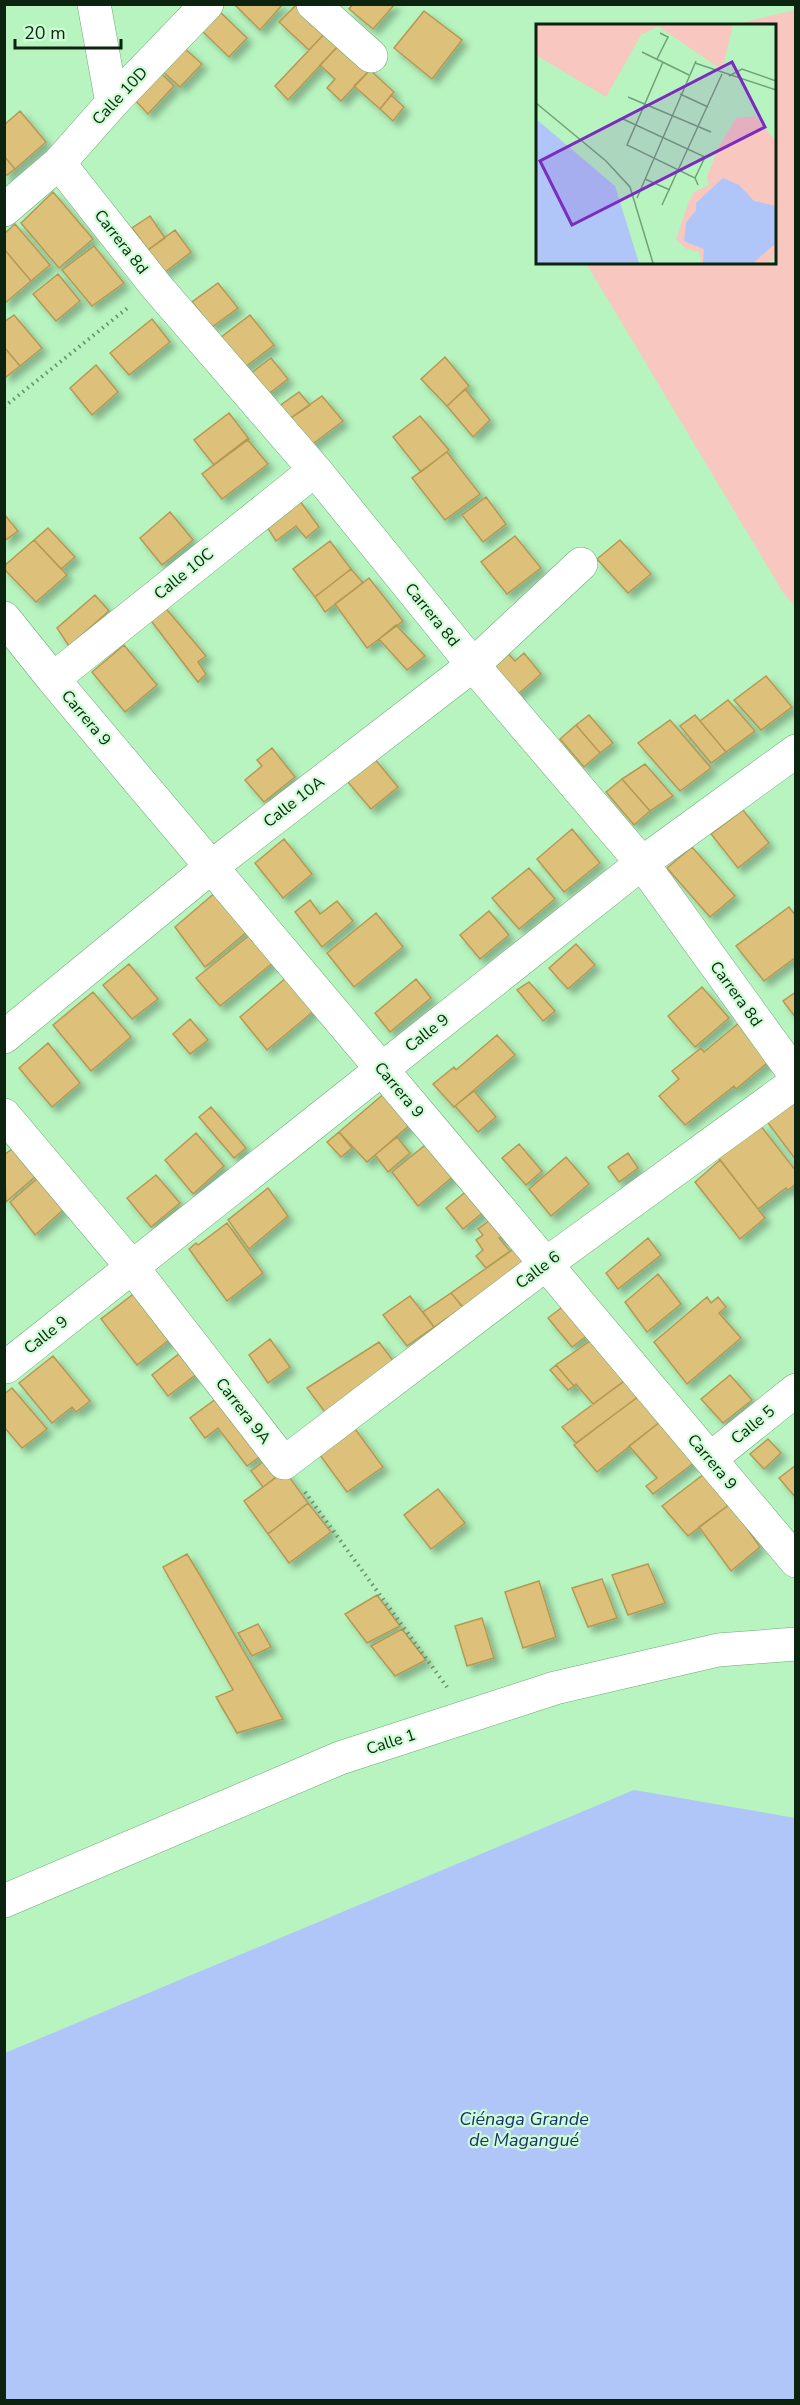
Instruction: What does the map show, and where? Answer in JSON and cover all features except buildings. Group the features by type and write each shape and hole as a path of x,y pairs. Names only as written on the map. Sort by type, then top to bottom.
{"street":[{"path":"94,4 112,103"},
{"name":"Calle 10D","path":"4,210 59,163 112,103 207,4"},
{"path":"313,4 371,56"},
{"name":"Carrera 8d","path":"59,163 156,286 315,470 472,665 642,863 795,1076"},
{"name":"Calle 10C","path":"53,679 315,470"},
{"name":"Calle 10A","path":"4,1037 211,867 472,665 581,564"},
{"name":"Carrera 9","path":"4,618 795,1561"},
{"name":"Calle 9","path":"6,1367 642,863 795,751"},
{"name":"Calle 6","path":"284,1463 546,1264 795,1082"},
{"name":"Carrera 9A","path":"4,1115 132,1267 284,1463"},
{"name":"Calle 5","path":"710,1459 795,1390"},
{"name":"Calle 1","path":"4,1901 340,1758 555,1688 718,1650 795,1644"}],"path":[{"path":"4,407 156,286"},
{"path":"284,1463 469,1716"}],"shaded area":[{"path":"796,10 795,606 784,594 587,264 776,264 776,24 736,24"}],"water":[{"name":"Ciénaga Grande de Magangué","path":"634,1790 795,1818 795,2400 5,2400 5,2053"}]}
